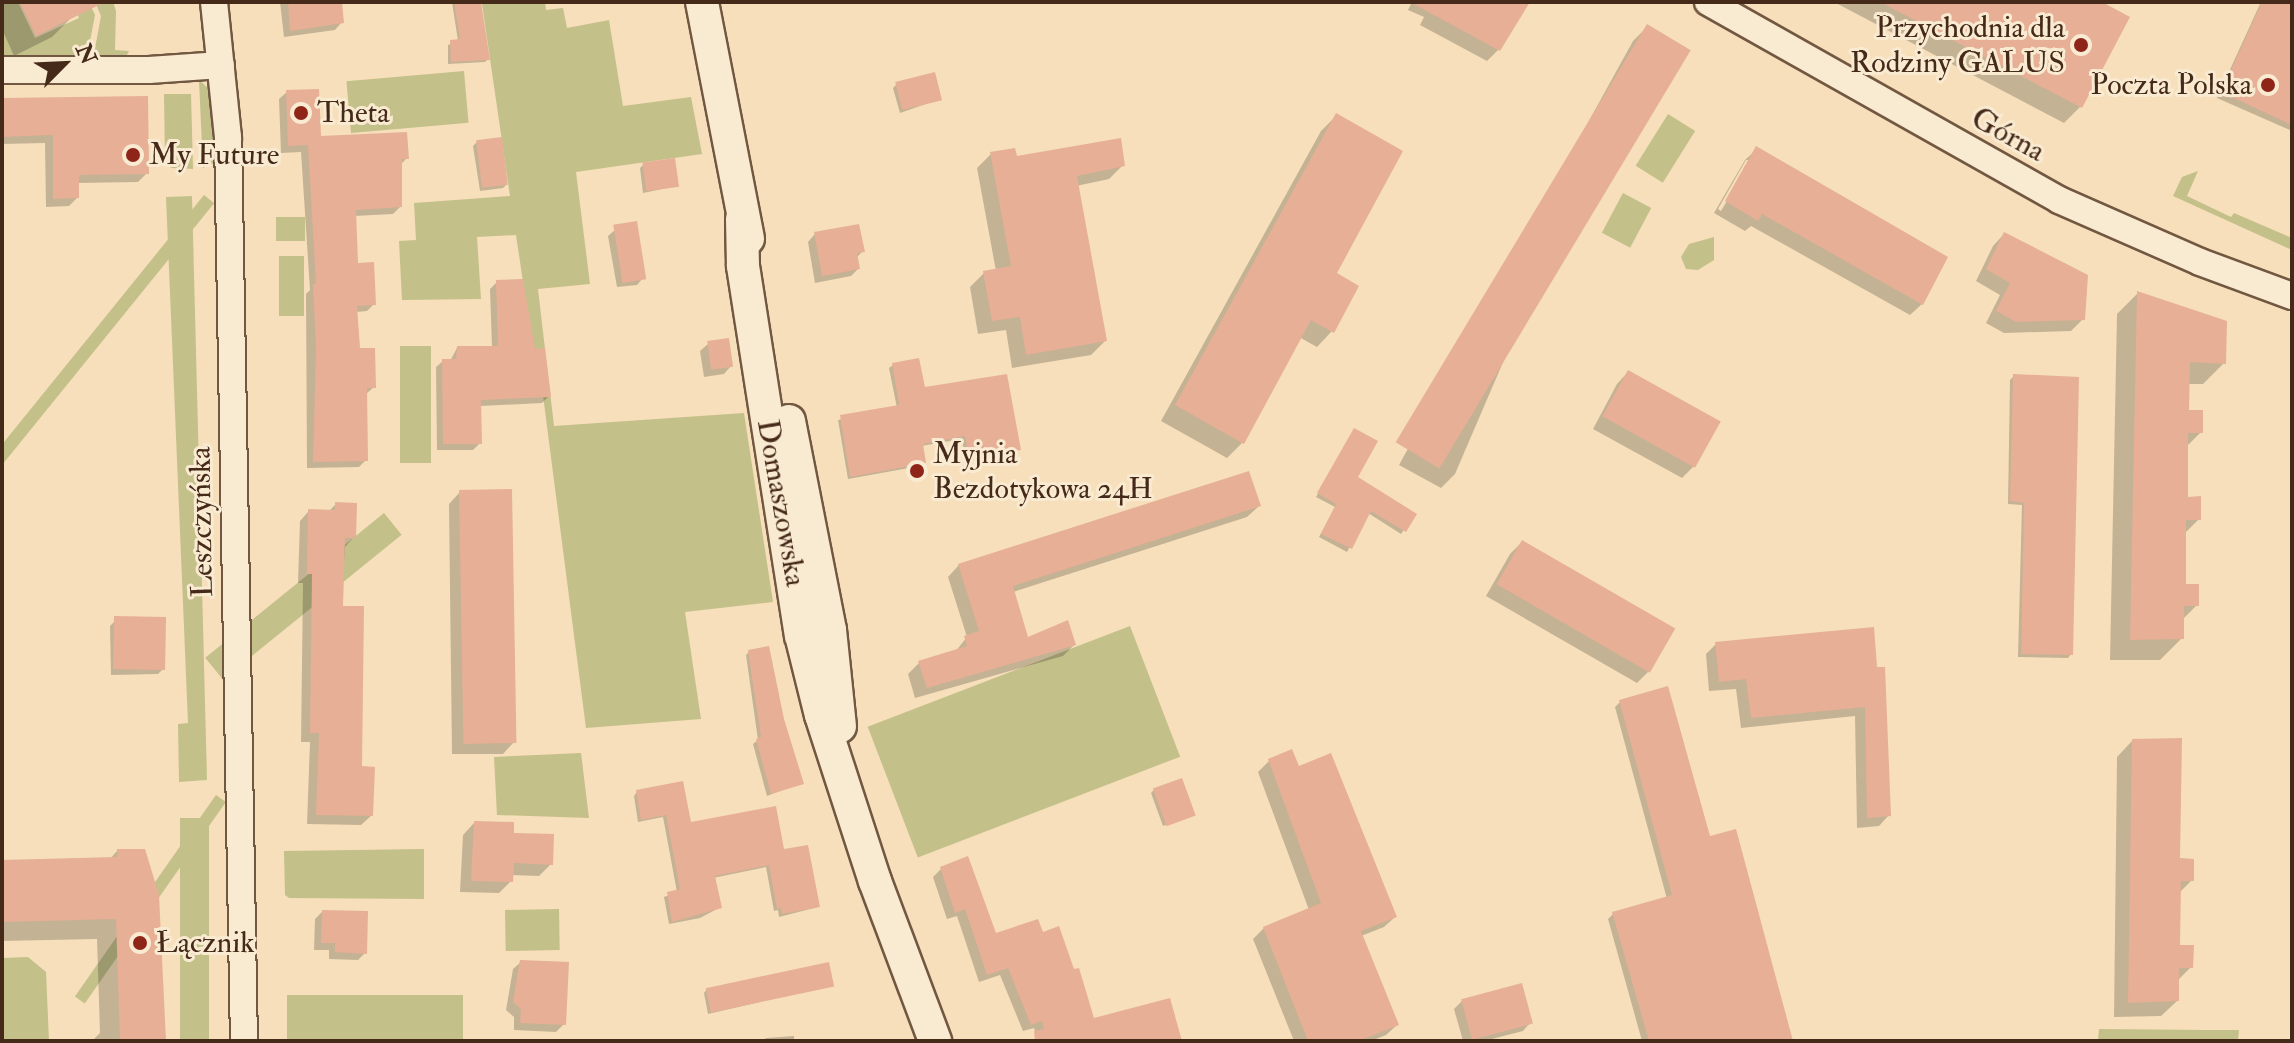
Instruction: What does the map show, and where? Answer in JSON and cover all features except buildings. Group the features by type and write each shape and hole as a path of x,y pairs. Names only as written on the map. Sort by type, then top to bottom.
{"street":[{"name":"Leszczyńska","path":"214,2 228,165 244,1041"},
{"name":"Domaszowska","path":"702,2 742,219 743,266 801,635 821,715 845,781 875,881 935,1041"},
{"name":"Górna","path":"1708,2 2059,200 2200,262 2292,296"},
{"path":"2,70 149,70 221,65"}],"shaded area":[{"path":"2,2 18,2 35,38 79,18 73,2 89,2 95,15 87,57 2,57"},
{"path":"95,2 113,2 116,11 115,50 129,51 127,55 93,59 101,16"},
{"path":"545,2 546,10 563,8 567,28 609,20 623,106 691,97 702,154 576,172 590,284 538,289 554,426 744,413 773,602 685,612 701,719 586,728 537,349 533,349 516,235 477,237 481,299 402,300 399,241 416,240 414,203 510,196 482,4"},
{"path":"464,71 469,123 351,133 346,81"},
{"path":"199,80 209,89 214,108 216,162 203,168"},
{"path":"164,94 191,94 193,169 171,168 165,160"},
{"path":"1668,114 1695,131 1663,183 1636,166"},
{"path":"2198,171 2187,196 2231,217 2234,213 2292,238 2292,250 2173,196 2182,177"},
{"path":"1623,193 1651,208 1630,248 1602,233"},
{"path":"204,195 214,203 2,465 2,444"},
{"path":"192,196 207,780 179,782 178,724 188,723 166,197"},
{"path":"276,217 305,217 305,241 276,241"},
{"path":"1714,237 1714,260 1698,270 1686,269 1681,257 1689,244"},
{"path":"279,256 304,256 304,316 279,316"},
{"path":"400,346 431,346 431,463 400,463"},
{"path":"384,513 402,535 223,680 205,658"},
{"path":"1130,626 1180,757 918,857 868,727"},
{"path":"581,753 589,818 497,815 494,757"},
{"path":"216,795 226,802 85,1003 75,997"},
{"path":"180,818 209,818 209,1041 180,1041"},
{"path":"424,849 424,899 289,898 285,895 284,851"},
{"path":"559,909 560,950 506,951 505,910"},
{"path":"28,957 46,972 49,1041 2,1041 2,958"},
{"path":"287,995 463,995 463,1041 287,1041"},
{"path":"2099,1029 2239,1030 2238,1041 2098,1041"}],"place":[{"name":"Przychodnia dla Rodziny GALUS","path":"2081,45"},
{"name":"Poczta Polska","path":"2268,85"},
{"name":"Theta","path":"301,113"},
{"name":"My Future","path":"133,155"},
{"name":"Myjnia Bezdotykowa 24H","path":"917,471"},
{"name":"Łącznik","path":"140,943"}]}
